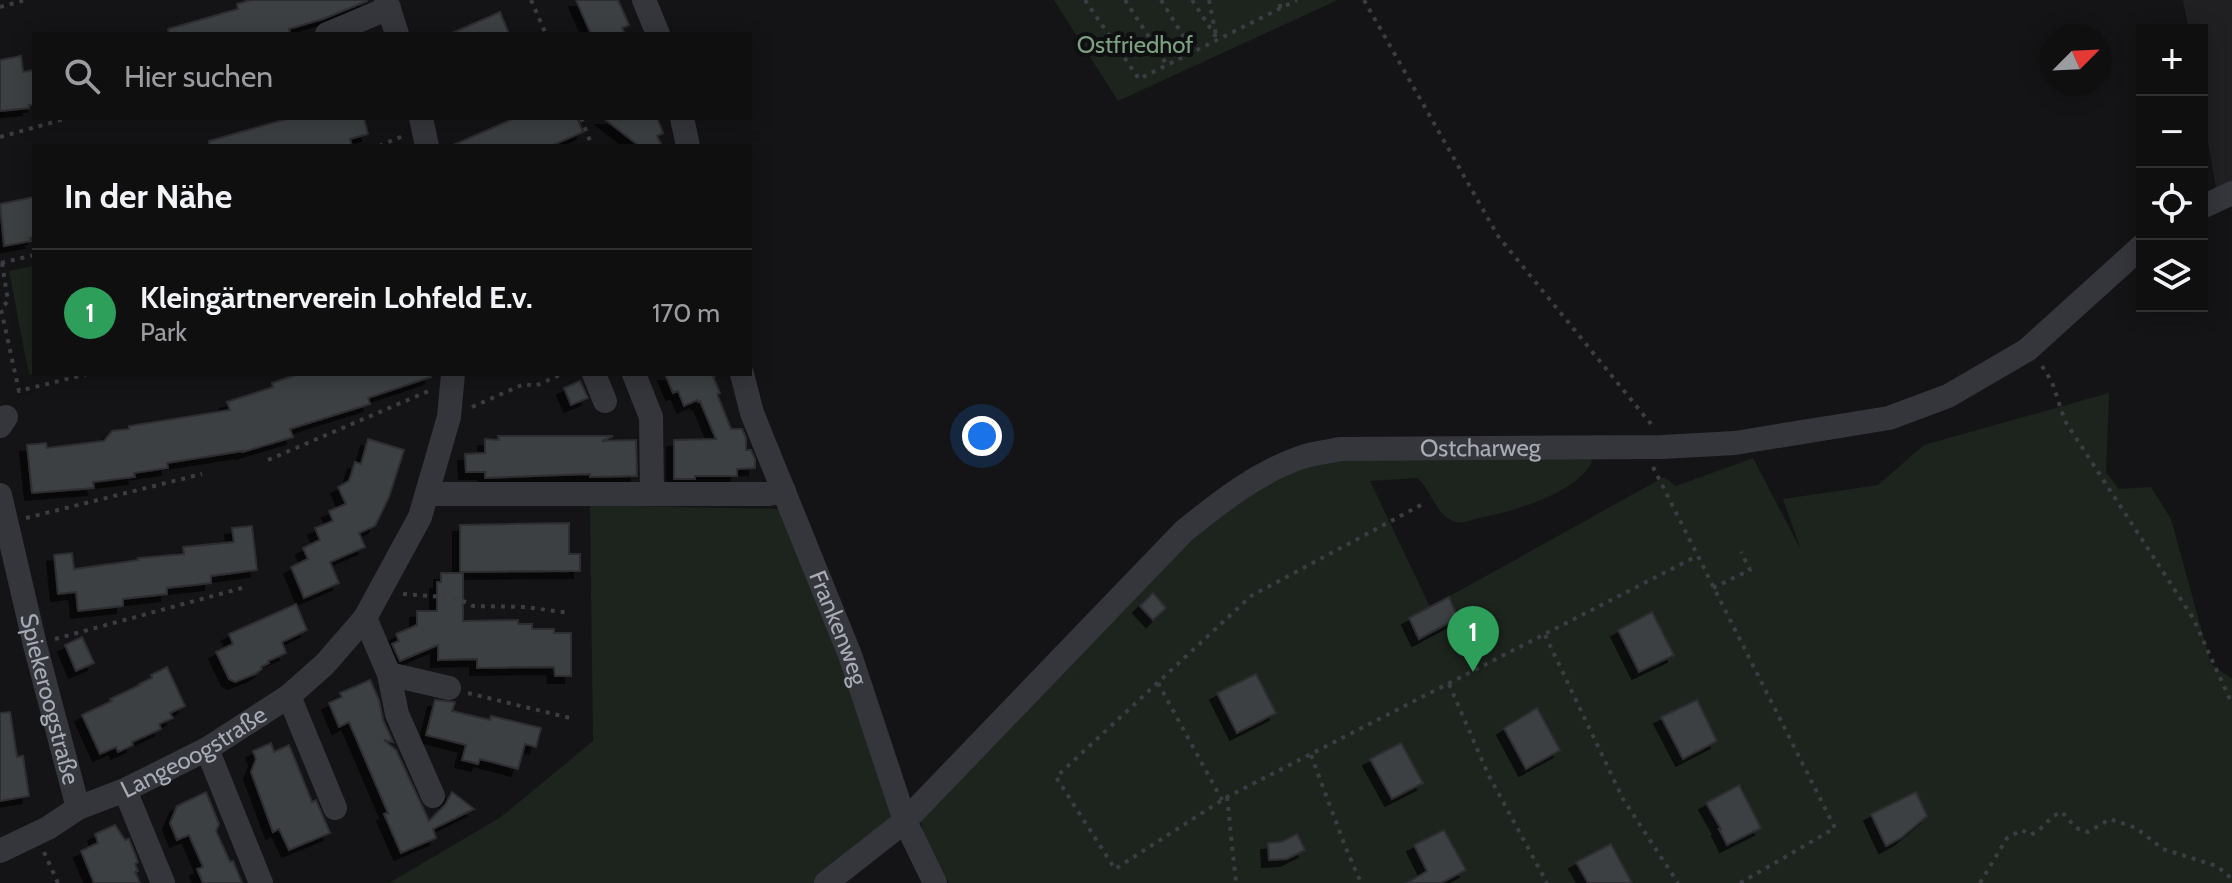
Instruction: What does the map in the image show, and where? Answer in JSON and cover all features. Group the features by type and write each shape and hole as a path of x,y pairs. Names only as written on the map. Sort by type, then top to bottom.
{"street":[{"path":"644,0 657,32"},
{"path":"331,32 388,4 396,32"},
{"path":"422,120 427,144"},
{"path":"682,120 688,144"},
{"path":"2208,204 2232,193"},
{"name":"Ostcharweg","path":"826,883 905,821 1184,531 1222,500 1266,474 1302,457 1340,449 1652,447 1735,443 1889,418 1948,396 2027,350 2136,251"},
{"path":"595,376 605,401"},
{"path":"635,376 651,417 652,493"},
{"name":"Frankenweg","path":"743,376 752,413 850,655 905,821 935,883"},
{"name":"Langeoogstraße","path":"0,851 36,834 78,808 125,790 207,749 289,696 325,664 365,618 420,517 449,417 453,378"},
{"path":"427,494 769,494 784,491"},
{"name":"Spiekeroogstraße","path":"0,495 78,808"},
{"path":"365,618 389,674 397,714 433,796"},
{"path":"389,674 449,688"},
{"path":"289,696 335,808"},
{"path":"207,749 261,883"},
{"path":"125,790 163,883"}],"path":[{"path":"0,7 25,0"},
{"path":"531,0 545,32"},
{"path":"1085,0 1139,79 1297,0"},
{"path":"1125,0 1167,65"},
{"path":"1161,0 1193,52"},
{"path":"1192,0 1217,38"},
{"path":"1209,0 1217,38"},
{"path":"1280,0 1280,8"},
{"path":"1364,0 1498,236 1652,426 1652,447 1697,556 1835,828 1740,883"},
{"path":"0,137 61,120"},
{"path":"582,120 591,144"},
{"path":"32,255 1,263 8,301 1,309 19,391 79,376"},
{"path":"2027,350 2041,364 2052,382 2065,421 2193,618 2232,704"},
{"path":"449,417 524,384 535,386 558,376"},
{"path":"268,460 453,378"},
{"path":"5,524 202,474"},
{"path":"1421,505 1251,596 1056,777 1115,869 1225,799 1697,556"},
{"path":"1713,588 1750,570 1741,552"},
{"path":"35,645 242,588"},
{"path":"380,592 457,598 473,606 525,607 570,613"},
{"path":"1545,635 1623,799 1678,883"},
{"path":"1158,683 1225,799 1236,883"},
{"path":"1449,684 1488,774 1547,883"},
{"path":"449,688 574,719"},
{"path":"1311,755 1361,883"},
{"path":"1980,883 2007,838 2022,830 2030,835 2038,832 2055,814 2062,812 2076,828 2088,832 2110,819 2136,828 2163,849 2217,866 2232,879"},
{"path":"36,834 58,883"}],"shaded area":[{"path":"2183,0 2232,0 2232,187 2217,194 2208,142 2208,24 2188,24"}],"green space":[{"name":"Ostfriedhof","path":"1054,0 1338,0 1118,101"},
{"path":"32,266 32,374 29,375 9,271"},
{"path":"2109,393 2106,472 2119,489 2151,487 2171,519 2211,664 2232,679 2232,883 949,883 924,838 921,821 1112,611 1227,507 1309,464 1357,455 1588,455 1592,462 1584,473 1558,492 1526,506 1462,523 1446,517 1417,478 1370,481 1430,607 1664,477 1676,486 1753,458 1801,550 1783,499 1878,485 1924,445"},
{"path":"590,505 782,509 844,658 900,828 831,883 389,883 501,817 593,741"}],"building":[{"path":"251,0 367,0 323,19 289,29 290,32 169,32 168,29 238,9 237,4"},
{"path":"576,0 618,0 629,25 622,28 624,32 590,32"},
{"path":"500,12 508,32 455,32"},
{"path":"21,56 23,72 32,70 32,105 29,108 0,111 0,60"},
{"path":"283,120 364,120 368,134 350,139 351,144 209,144 209,141"},
{"path":"510,120 578,120 583,132 556,144 456,144"},
{"path":"606,120 658,120 663,133 657,136 661,144 636,144"},
{"path":"32,197 31,241 4,246 0,204"},
{"path":"293,376 431,376 368,398 370,404 290,429 293,437 243,452 167,463 168,468 134,473 135,477 93,482 94,488 32,493 27,445 46,443 47,448 104,441 112,431 129,429 129,426 230,410 227,402 273,387 272,383"},
{"path":"666,376 715,376 720,393 717,394 731,429 742,429 746,450 751,450 755,459 755,468 737,469 737,476 674,479 674,440 716,439 700,401 684,406 678,391 673,393"},
{"path":"580,381 588,398 571,405 564,388"},
{"path":"498,436 613,436 602,441 636,440 637,476 590,477 590,474 485,478 485,472 466,472 465,454 485,453 485,439 499,440"},
{"path":"368,439 404,450 389,497 375,526 359,533 365,547 330,562 339,583 304,598 291,567 308,559 303,548 320,540 315,528 333,521 329,511 346,504 338,487 349,481 355,462 361,464"},
{"path":"569,523 569,554 580,554 580,571 460,572 460,525"},
{"path":"252,526 257,570 211,576 211,583 167,588 167,594 123,599 123,606 78,611 76,592 58,594 54,555 72,553 74,569 184,554 183,547 234,542 232,528"},
{"path":"441,573 463,573 463,621 518,620 518,624 532,624 532,629 571,633 571,676 555,676 554,667 477,668 477,659 438,660 438,645 400,661 392,644 399,641 396,634 417,625 417,611 437,611 437,582 441,582"},
{"path":"1153,593 1166,608 1153,620 1140,606"},
{"path":"1449,597 1458,618 1419,639 1409,618"},
{"path":"296,604 307,630 282,642 286,653 268,661 255,674 235,682 229,679 216,652 233,644 229,634"},
{"path":"1652,612 1674,655 1639,672 1618,630"},
{"path":"82,637 94,663 76,671 65,645"},
{"path":"167,667 185,706 170,713 173,718 159,724 161,729 132,742 133,745 118,752 116,747 100,754 82,715 112,701 110,699 140,685"},
{"path":"1256,674 1276,713 1237,733 1217,693"},
{"path":"370,680 393,742 384,740 396,750 429,821 445,805 452,792 474,809 433,829 436,838 401,853 384,814 388,813 349,722 339,727 329,703 342,697 340,693"},
{"path":"435,700 455,702 452,711 490,720 491,716 541,728 536,747 525,744 518,769 480,759 478,764 462,760 466,745 426,735"},
{"path":"1697,700 1717,741 1683,759 1661,717"},
{"path":"1537,708 1560,750 1526,769 1504,728"},
{"path":"10,712 17,757 23,756 29,796 0,801 0,713"},
{"path":"271,743 274,752 289,745 312,802 316,800 330,833 289,850 279,829 273,832 251,772 256,759 253,751"},
{"path":"1401,743 1423,783 1392,799 1370,759"},
{"path":"1739,785 1761,828 1727,845 1706,803"},
{"path":"206,792 219,824 216,831 242,883 203,883 197,869 203,867 189,835 177,840 170,823 177,806"},
{"path":"1916,792 1927,816 1901,838 1886,846 1871,814"},
{"path":"115,825 125,840 129,839 138,862 135,864 138,871 135,872 140,883 94,883 81,851 98,843 95,834"},
{"path":"1444,830 1466,870 1441,883 1407,883 1427,871 1414,845"},
{"path":"1297,834 1305,850 1287,859 1269,860 1268,843 1281,842"},
{"path":"1611,844 1632,883 1588,883 1576,862"}],"place":[{"name":"Kleingärtnerverein Lohfeld E.v.","path":"1473,672"}]}
